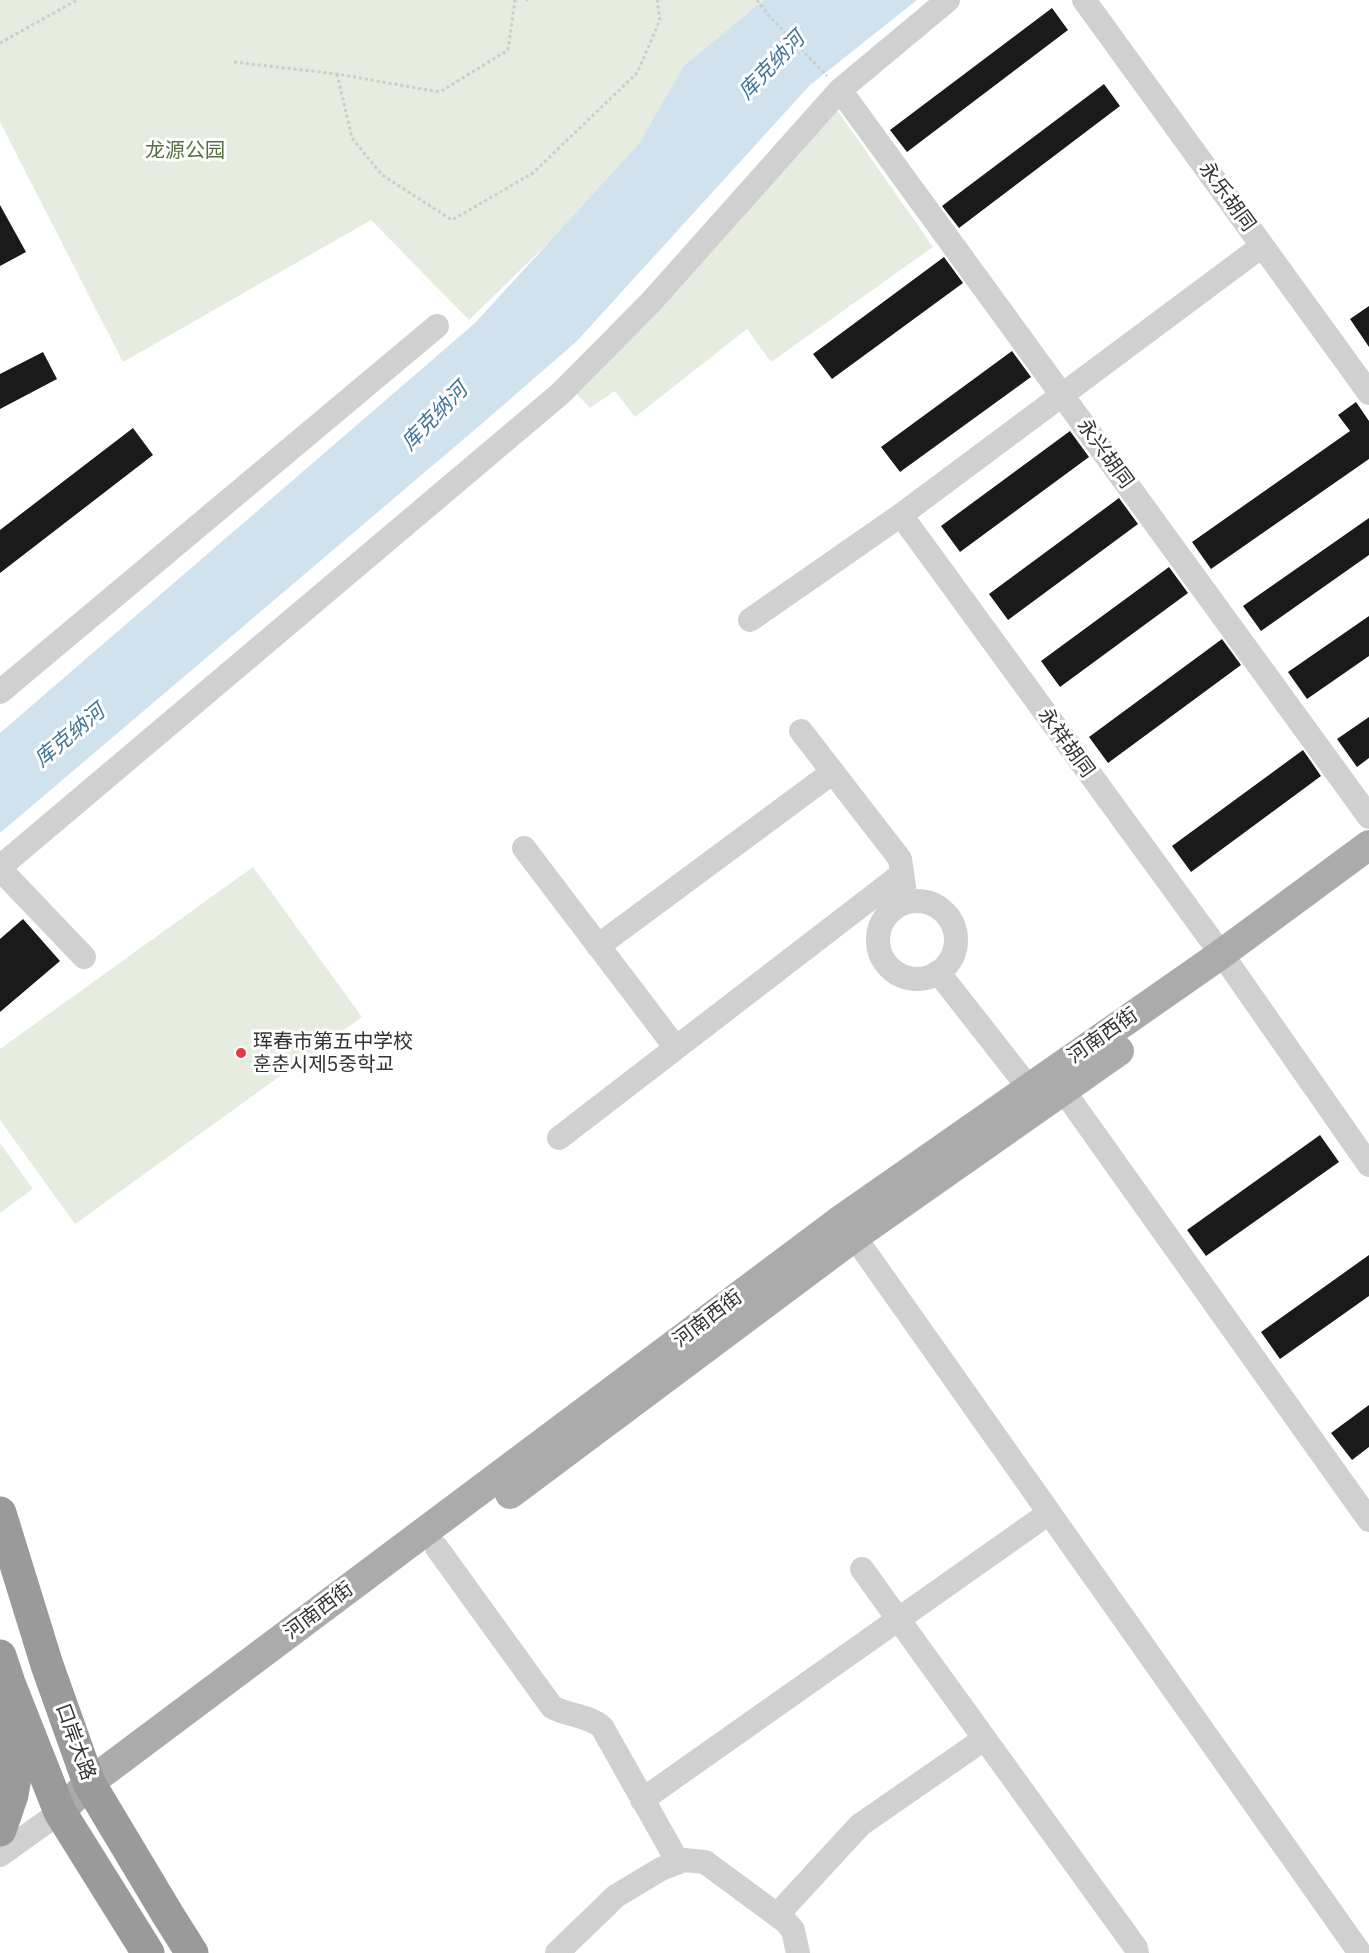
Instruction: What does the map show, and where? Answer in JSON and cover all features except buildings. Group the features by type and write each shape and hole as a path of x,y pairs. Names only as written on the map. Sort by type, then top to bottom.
{"highway":[{"name":"口岸大路","path":"0,1513 47,1665 94,1791 192,1953"},
{"name":"口岸大路","path":"4,1670 60,1812 148,1953"},
{"path":"0,1830 12,1795 15,1777 4,1670"}],"main road":[{"name":"河南西街","path":"94,1791 848,1228 1063,1090 1226,963 1369,845"},
{"name":"河南西街","path":"60,1812 94,1791 437,1548 1029,1088 1369,870"}],"street":[{"path":"84,957 0,868 561,393 651,302 835,84 948,0"},
{"name":"永乐胡同","path":"1084,0 1369,393"},
{"name":"永兴胡同","path":"835,84 1369,817"},
{"path":"750,620 901,515 1262,246"},
{"path":"0,692 437,326"},
{"name":"永祥胡同","path":"901,515 1226,963 1369,1165"},
{"path":"801,732 900,859 907,902"},
{"path":"598,946 833,772"},
{"path":"524,848 676,1048"},
{"path":"559,1138 902,874"},
{"path":"920,900 933,904 944,911 955,932 956,945 952,957 945,967 923,978 910,978 898,974 880,955 877,942 879,928 885,916 894,907 907,902 920,900"},
{"path":"938,972 1029,1088"},
{"path":"1063,1090 1369,1520"},
{"path":"848,1228 1360,1953"},
{"path":"642,1800 1049,1513"},
{"path":"437,1548 552,1707 562,1713 594,1720 602,1727 678,1862"},
{"path":"862,1569 1136,1948 1137,1953"},
{"path":"777,1916 860,1825 984,1739"},
{"name":"河南西街","path":"0,1855 60,1812"},
{"path":"557,1953 616,1896 661,1869 684,1860 705,1862 793,1929 798,1953"}],"path":[{"path":"0,43 77,0"},
{"path":"234,62 337,74 440,92 508,50 515,0"},
{"path":"337,74 352,138 381,175 452,220 533,173 637,73 660,20 657,0"},
{"path":"757,0 835,84"}],"green space":[{"name":"龙源公园","path":"0,0 798,0 469,320 371,220 123,362 0,122"},
{"path":"835,107 933,247 771,362 747,329 635,417 615,391 590,408 575,392"},
{"path":"253,867 362,1017 75,1224 0,1120 0,1049"},
{"path":"0,1143 33,1189 0,1213"}],"water":[{"name":"库克纳河","path":"764,0 917,0 810,85 577,341 0,833 0,733 475,323 639,144 684,66"}],"place":[{"name":"珲春市第五中学校 훈춘시제5중학교","path":"241,1053"}]}
